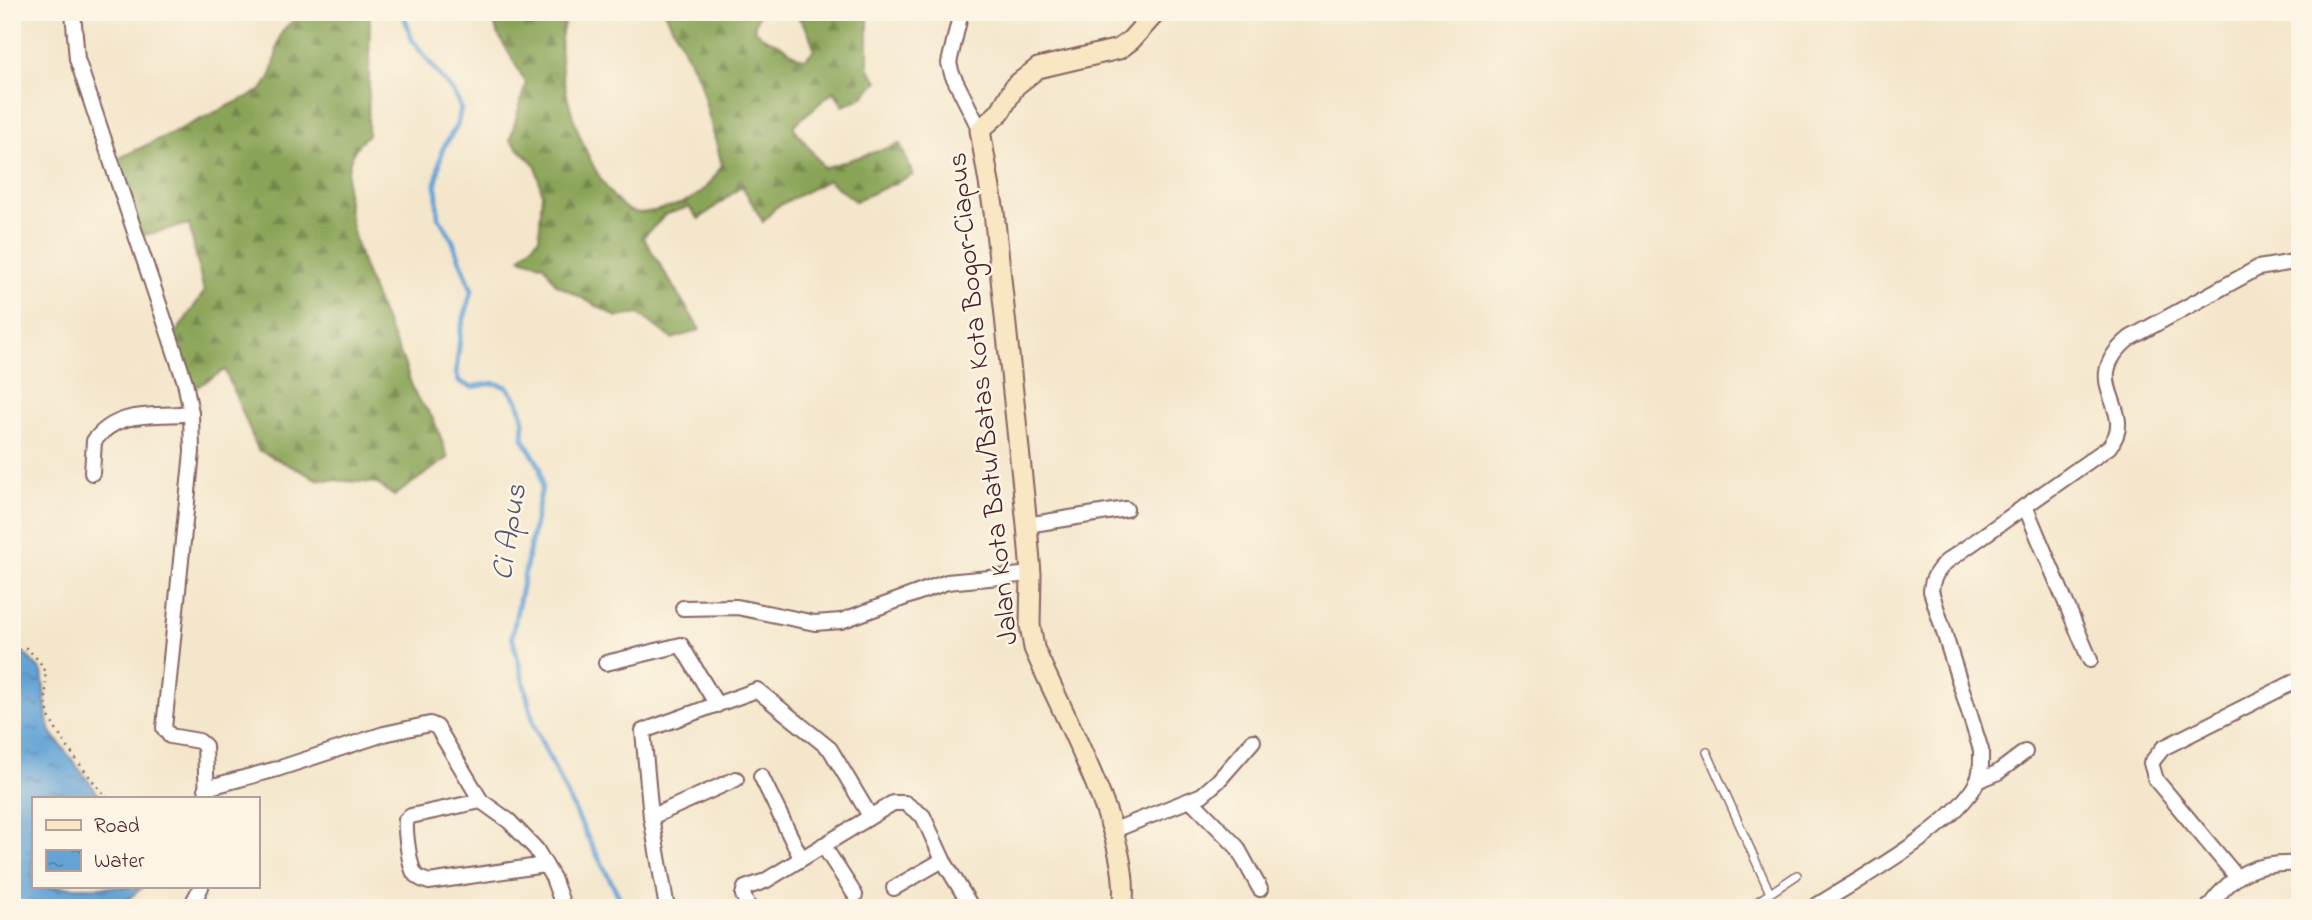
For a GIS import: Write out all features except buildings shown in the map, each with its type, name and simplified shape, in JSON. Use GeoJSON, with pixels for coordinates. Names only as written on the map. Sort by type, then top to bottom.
{"type":"FeatureCollection","features":[{"type":"Feature","properties":{"kind":"main road","name":"Jalan Kota Batu/Batas Kota Bogor–Ciapus"},"geometry":{"type":"LineString","coordinates":[[1122,908],[1124,873],[1112,831],[1086,764],[1034,648],[1030,625],[1031,574],[1027,525],[994,212],[980,130],[1000,112],[1015,86],[1038,68],[1119,49],[1131,40],[1156,12]]}},
{"type":"Feature","properties":{"kind":"street"},"geometry":{"type":"LineString","coordinates":[[73,12],[77,59],[177,356],[191,413],[192,452],[164,728],[170,736],[199,741],[205,746],[207,794],[384,734],[430,724],[437,727],[481,801],[509,821],[536,849],[553,878],[564,908]]}},
{"type":"Feature","properties":{"kind":"street"},"geometry":{"type":"LineString","coordinates":[[961,12],[949,63],[980,130]]}},
{"type":"Feature","properties":{"kind":"street"},"geometry":{"type":"LineString","coordinates":[[1813,908],[1919,839],[1954,809],[1977,781],[1982,765],[1981,750],[1931,591],[1932,581],[1946,562],[2109,447],[2120,428],[2106,384],[2106,374],[2108,364],[2120,346],[2258,268],[2300,261]]}},
{"type":"Feature","properties":{"kind":"street"},"geometry":{"type":"LineString","coordinates":[[92,473],[94,441],[111,424],[139,415],[167,417],[191,413]]}},
{"type":"Feature","properties":{"kind":"street"},"geometry":{"type":"LineString","coordinates":[[2025,506],[2090,660]]}},
{"type":"Feature","properties":{"kind":"street"},"geometry":{"type":"LineString","coordinates":[[1027,525],[1126,509]]}},
{"type":"Feature","properties":{"kind":"street"},"geometry":{"type":"LineString","coordinates":[[683,608],[737,607],[815,624],[827,624],[947,582],[1031,574]]}},
{"type":"Feature","properties":{"kind":"street"},"geometry":{"type":"LineString","coordinates":[[606,663],[681,645],[717,705]]}},
{"type":"Feature","properties":{"kind":"street"},"geometry":{"type":"LineString","coordinates":[[2236,876],[2156,780],[2151,763],[2163,748],[2300,679]]}},
{"type":"Feature","properties":{"kind":"street"},"geometry":{"type":"LineString","coordinates":[[667,908],[651,817],[643,732],[757,690],[830,748],[870,816]]}},
{"type":"Feature","properties":{"kind":"street"},"geometry":{"type":"LineString","coordinates":[[1112,831],[1191,800],[1209,790],[1253,741]]}},
{"type":"Feature","properties":{"kind":"street"},"geometry":{"type":"LineString","coordinates":[[1977,781],[1997,773],[2025,752]]}},
{"type":"Feature","properties":{"kind":"street"},"geometry":{"type":"LineString","coordinates":[[761,776],[801,858]]}},
{"type":"Feature","properties":{"kind":"street"},"geometry":{"type":"LineString","coordinates":[[651,817],[736,779]]}},
{"type":"Feature","properties":{"kind":"street"},"geometry":{"type":"LineString","coordinates":[[1191,800],[1237,847],[1260,889]]}},
{"type":"Feature","properties":{"kind":"street"},"geometry":{"type":"LineString","coordinates":[[481,801],[411,816],[406,820],[405,829],[414,872],[419,879],[429,881],[545,865]]}},
{"type":"Feature","properties":{"kind":"street"},"geometry":{"type":"LineString","coordinates":[[749,908],[743,895],[745,888],[765,881],[893,803],[905,803],[923,816],[943,860],[972,908]]}},
{"type":"Feature","properties":{"kind":"street"},"geometry":{"type":"LineString","coordinates":[[823,845],[855,895]]}},
{"type":"Feature","properties":{"kind":"street"},"geometry":{"type":"LineString","coordinates":[[894,888],[943,860]]}},
{"type":"Feature","properties":{"kind":"street"},"geometry":{"type":"LineString","coordinates":[[2208,908],[2236,876],[2265,866],[2300,864]]}},
{"type":"Feature","properties":{"kind":"street"},"geometry":{"type":"LineString","coordinates":[[190,908],[200,888]]}},
{"type":"Feature","properties":{"kind":"lane"},"geometry":{"type":"LineString","coordinates":[[1707,752],[1770,893]]}},
{"type":"Feature","properties":{"kind":"lane"},"geometry":{"type":"LineString","coordinates":[[1748,908],[1797,875]]}},
{"type":"Feature","properties":{"kind":"path"},"geometry":{"type":"LineString","coordinates":[[12,649],[26,648],[41,662],[46,675],[48,710],[52,724],[107,797]]}},
{"type":"Feature","properties":{"kind":"green space"},"geometry":{"type":"Polygon","coordinates":[[[305,12],[370,12],[368,135],[353,154],[347,180],[349,210],[356,242],[379,307],[416,396],[432,417],[448,458],[394,496],[376,483],[317,479],[258,450],[225,370],[183,395],[166,348],[204,292],[189,224],[133,238],[111,162],[262,90],[272,73],[280,36],[288,25],[305,12]]]}},
{"type":"Feature","properties":{"kind":"green space"},"geometry":{"type":"Polygon","coordinates":[[[490,12],[573,12],[563,28],[561,54],[564,85],[573,118],[601,179],[617,201],[633,212],[642,213],[670,207],[695,197],[707,187],[722,165],[699,79],[665,12],[759,12],[754,28],[757,32],[805,59],[814,50],[813,44],[807,29],[793,12],[868,12],[868,68],[878,81],[861,98],[843,106],[834,91],[793,126],[824,168],[900,144],[913,175],[855,201],[828,180],[776,207],[763,222],[742,186],[699,219],[689,207],[667,214],[643,237],[700,330],[672,339],[639,314],[617,317],[556,284],[544,265],[520,258],[539,238],[542,194],[536,166],[510,140],[526,83],[498,34],[490,12]]]}},
{"type":"Feature","properties":{"kind":"water"},"geometry":{"type":"Polygon","coordinates":[[[25,654],[42,672],[51,732],[100,797],[32,797],[32,888],[142,888],[117,908],[12,908],[12,657],[25,654]]]}},
{"type":"Feature","properties":{"kind":"waterway","name":"Ci Apus"},"geometry":{"type":"LineString","coordinates":[[403,12],[412,40],[455,95],[461,108],[457,125],[442,150],[436,183],[438,216],[451,237],[472,290],[461,329],[456,372],[459,382],[472,387],[494,383],[507,387],[518,401],[524,421],[523,438],[540,467],[542,487],[512,636],[535,728],[625,908]]}}]}
